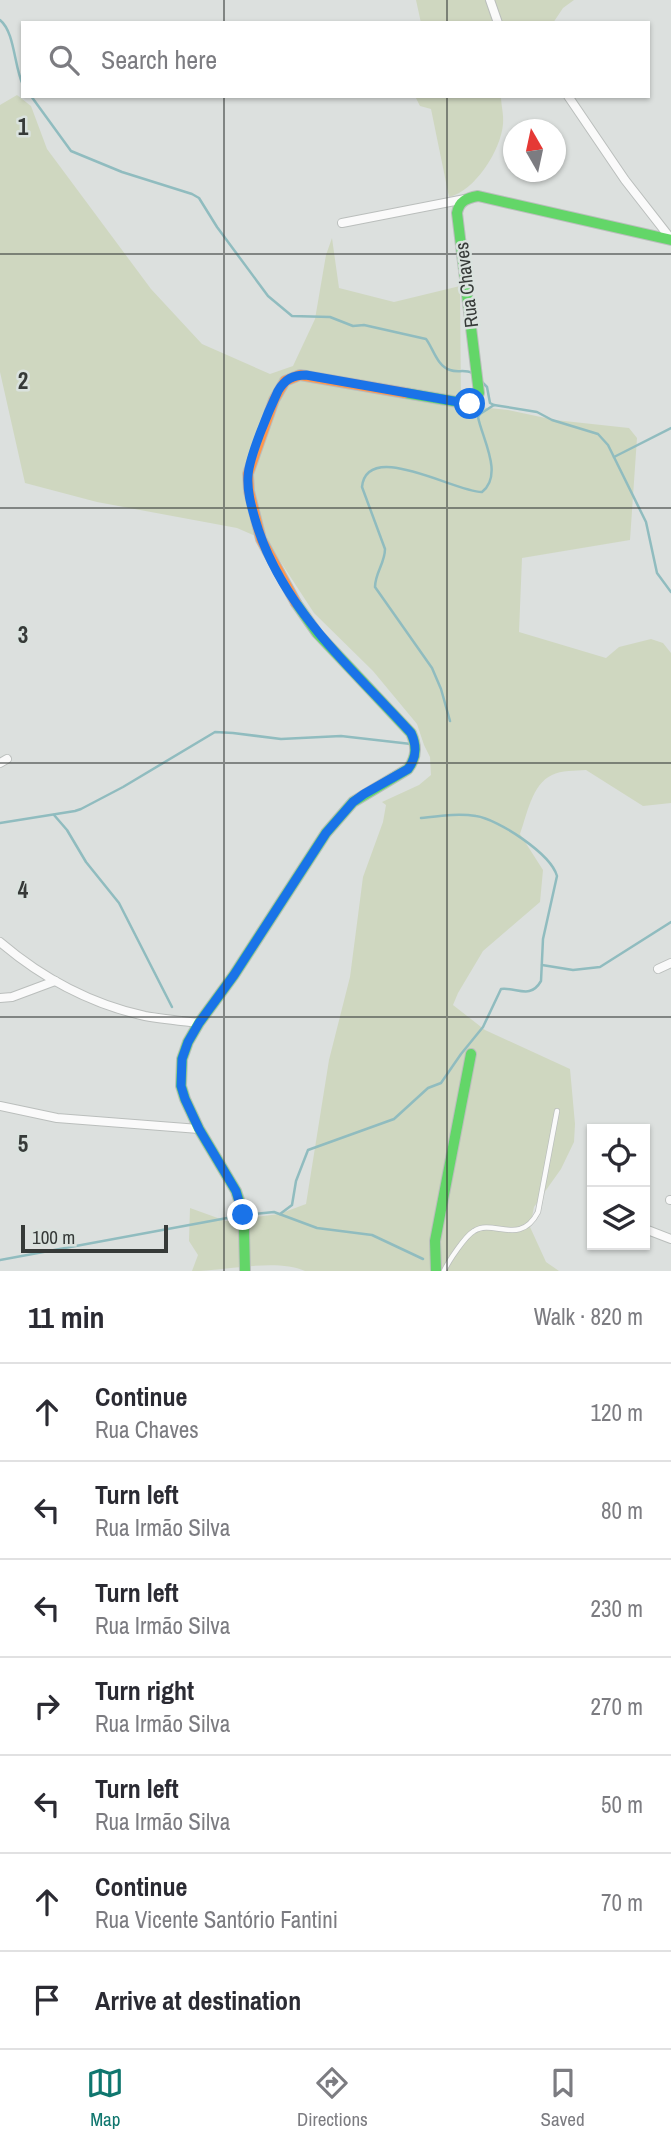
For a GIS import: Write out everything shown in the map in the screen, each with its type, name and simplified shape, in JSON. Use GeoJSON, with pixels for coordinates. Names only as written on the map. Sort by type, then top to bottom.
{"type":"FeatureCollection","features":[{"type":"Feature","properties":{"kind":"street"},"geometry":{"type":"LineString","coordinates":[[490,0],[497,21]]}},
{"type":"Feature","properties":{"kind":"street"},"geometry":{"type":"LineString","coordinates":[[569,98],[625,180],[671,239]]}},
{"type":"Feature","properties":{"kind":"street"},"geometry":{"type":"LineString","coordinates":[[342,223],[478,196],[671,239]]}},
{"type":"Feature","properties":{"kind":"street","name":"Rua Chaves"},"geometry":{"type":"LineString","coordinates":[[199,1023],[234,975],[326,833],[353,802],[412,764],[416,750],[411,733],[317,633],[293,598],[261,539],[253,510],[248,474],[278,391],[285,381],[295,376],[306,375],[474,403],[479,393],[457,213],[465,199]]}},
{"type":"Feature","properties":{"kind":"street"},"geometry":{"type":"LineString","coordinates":[[0,942],[55,981],[92,998],[145,1016],[199,1023],[188,1042],[180,1074],[185,1099],[240,1203],[245,1271]]}},
{"type":"Feature","properties":{"kind":"street"},"geometry":{"type":"LineString","coordinates":[[658,970],[671,963]]}},
{"type":"Feature","properties":{"kind":"street"},"geometry":{"type":"LineString","coordinates":[[0,998],[12,997],[55,981]]}},
{"type":"Feature","properties":{"kind":"street"},"geometry":{"type":"LineString","coordinates":[[436,1271],[435,1241],[471,1054]]}},
{"type":"Feature","properties":{"kind":"street"},"geometry":{"type":"LineString","coordinates":[[0,1106],[57,1118],[199,1129]]}},
{"type":"Feature","properties":{"kind":"street"},"geometry":{"type":"LineString","coordinates":[[650,1230],[671,1239]]}},
{"type":"Feature","properties":{"kind":"lane"},"geometry":{"type":"LineString","coordinates":[[444,1271],[452,1256],[473,1231],[481,1228],[523,1229],[535,1219],[557,1111]]}},
{"type":"Feature","properties":{"kind":"green space"},"geometry":{"type":"Polygon","coordinates":[[[416,0],[574,0],[563,8],[554,21],[421,21],[416,0]]]}},
{"type":"Feature","properties":{"kind":"green space"},"geometry":{"type":"Polygon","coordinates":[[[17,95],[31,106],[47,149],[151,289],[202,344],[270,374],[293,366],[315,319],[326,255],[332,238],[339,288],[394,302],[460,286],[461,405],[508,410],[555,420],[629,428],[637,438],[630,540],[522,558],[519,632],[606,658],[619,647],[651,639],[663,643],[671,653],[671,803],[643,806],[586,770],[560,772],[545,779],[531,801],[520,834],[543,870],[540,902],[483,951],[453,1005],[485,1030],[570,1069],[574,1142],[561,1169],[534,1207],[530,1227],[546,1262],[559,1271],[305,1271],[293,1267],[265,1265],[192,1271],[198,1255],[189,1241],[190,1208],[226,1221],[279,1214],[306,1204],[329,1060],[350,977],[363,877],[383,822],[386,805],[382,802],[419,785],[431,775],[430,757],[417,724],[373,671],[314,613],[267,541],[237,528],[97,502],[25,483],[0,372],[0,105],[17,95]]]}},
{"type":"Feature","properties":{"kind":"green space"},"geometry":{"type":"Polygon","coordinates":[[[416,98],[501,98],[503,124],[492,157],[468,187],[449,197],[431,109],[420,106],[416,98]]]}},
{"type":"Feature","properties":{"kind":"waterway"},"geometry":{"type":"LineString","coordinates":[[0,20],[9,33],[21,80]]}},
{"type":"Feature","properties":{"kind":"waterway"},"geometry":{"type":"LineString","coordinates":[[32,98],[71,151],[122,172],[199,198],[268,296],[292,316],[330,317],[353,326],[364,325],[426,339],[446,368],[472,373]]}},
{"type":"Feature","properties":{"kind":"waterway"},"geometry":{"type":"LineString","coordinates":[[482,382],[487,387],[490,403],[494,405]]}},
{"type":"Feature","properties":{"kind":"waterway"},"geometry":{"type":"LineString","coordinates":[[450,721],[432,668],[375,587],[385,549],[362,487],[368,473],[379,468],[396,468],[482,492],[488,485],[491,466],[478,417],[494,405],[537,412],[552,420],[598,434],[608,445],[646,522],[657,573],[671,592]]}},
{"type":"Feature","properties":{"kind":"waterway"},"geometry":{"type":"LineString","coordinates":[[614,457],[671,428]]}},
{"type":"Feature","properties":{"kind":"waterway"},"geometry":{"type":"LineString","coordinates":[[0,823],[81,809],[215,732],[281,739],[341,736],[411,744]]}},
{"type":"Feature","properties":{"kind":"waterway"},"geometry":{"type":"LineString","coordinates":[[54,815],[67,830],[86,862],[119,903],[172,1007]]}},
{"type":"Feature","properties":{"kind":"waterway"},"geometry":{"type":"LineString","coordinates":[[280,1214],[292,1205],[296,1181],[308,1150],[394,1119],[428,1088],[441,1083],[483,1027],[501,989],[528,991],[537,987],[541,981],[543,939],[557,876],[553,867],[535,848],[486,819],[462,815],[421,818]]}},
{"type":"Feature","properties":{"kind":"waterway"},"geometry":{"type":"LineString","coordinates":[[542,965],[573,970],[600,967],[671,922]]}},
{"type":"Feature","properties":{"kind":"waterway"},"geometry":{"type":"LineString","coordinates":[[244,1215],[274,1212],[317,1228],[372,1235],[423,1259]]}},
{"type":"Feature","properties":{"kind":"waterway"},"geometry":{"type":"LineString","coordinates":[[0,1260],[238,1216]]}},
{"type":"Feature","properties":{"kind":"traffic: fast"},"geometry":{"type":"LineString","coordinates":[[405,393],[470,404],[474,403],[479,393],[457,213],[464,201],[478,196],[671,240]]}},
{"type":"Feature","properties":{"kind":"traffic: fast"},"geometry":{"type":"LineString","coordinates":[[245,1271],[240,1203],[185,1099],[181,1086],[182,1059],[199,1023],[234,975],[326,833],[353,802],[408,769],[415,751],[411,733],[317,633],[296,603]]}},
{"type":"Feature","properties":{"kind":"traffic: fast"},"geometry":{"type":"LineString","coordinates":[[436,1271],[435,1241],[471,1054]]}},
{"type":"Feature","properties":{"kind":"traffic: slow"},"geometry":{"type":"LineString","coordinates":[[296,603],[261,539],[249,491],[248,474],[274,400],[285,381],[300,375],[405,393]]}},
{"type":"Feature","properties":{"kind":"route"},"geometry":{"type":"LineString","coordinates":[[243,1215],[236,1191],[199,1129],[185,1099],[180,1074],[188,1042],[326,833],[353,802],[408,769],[416,750],[411,733],[334,653],[293,598],[261,539],[249,491],[248,474],[278,391],[285,381],[295,376],[306,375],[470,404]]}}]}
